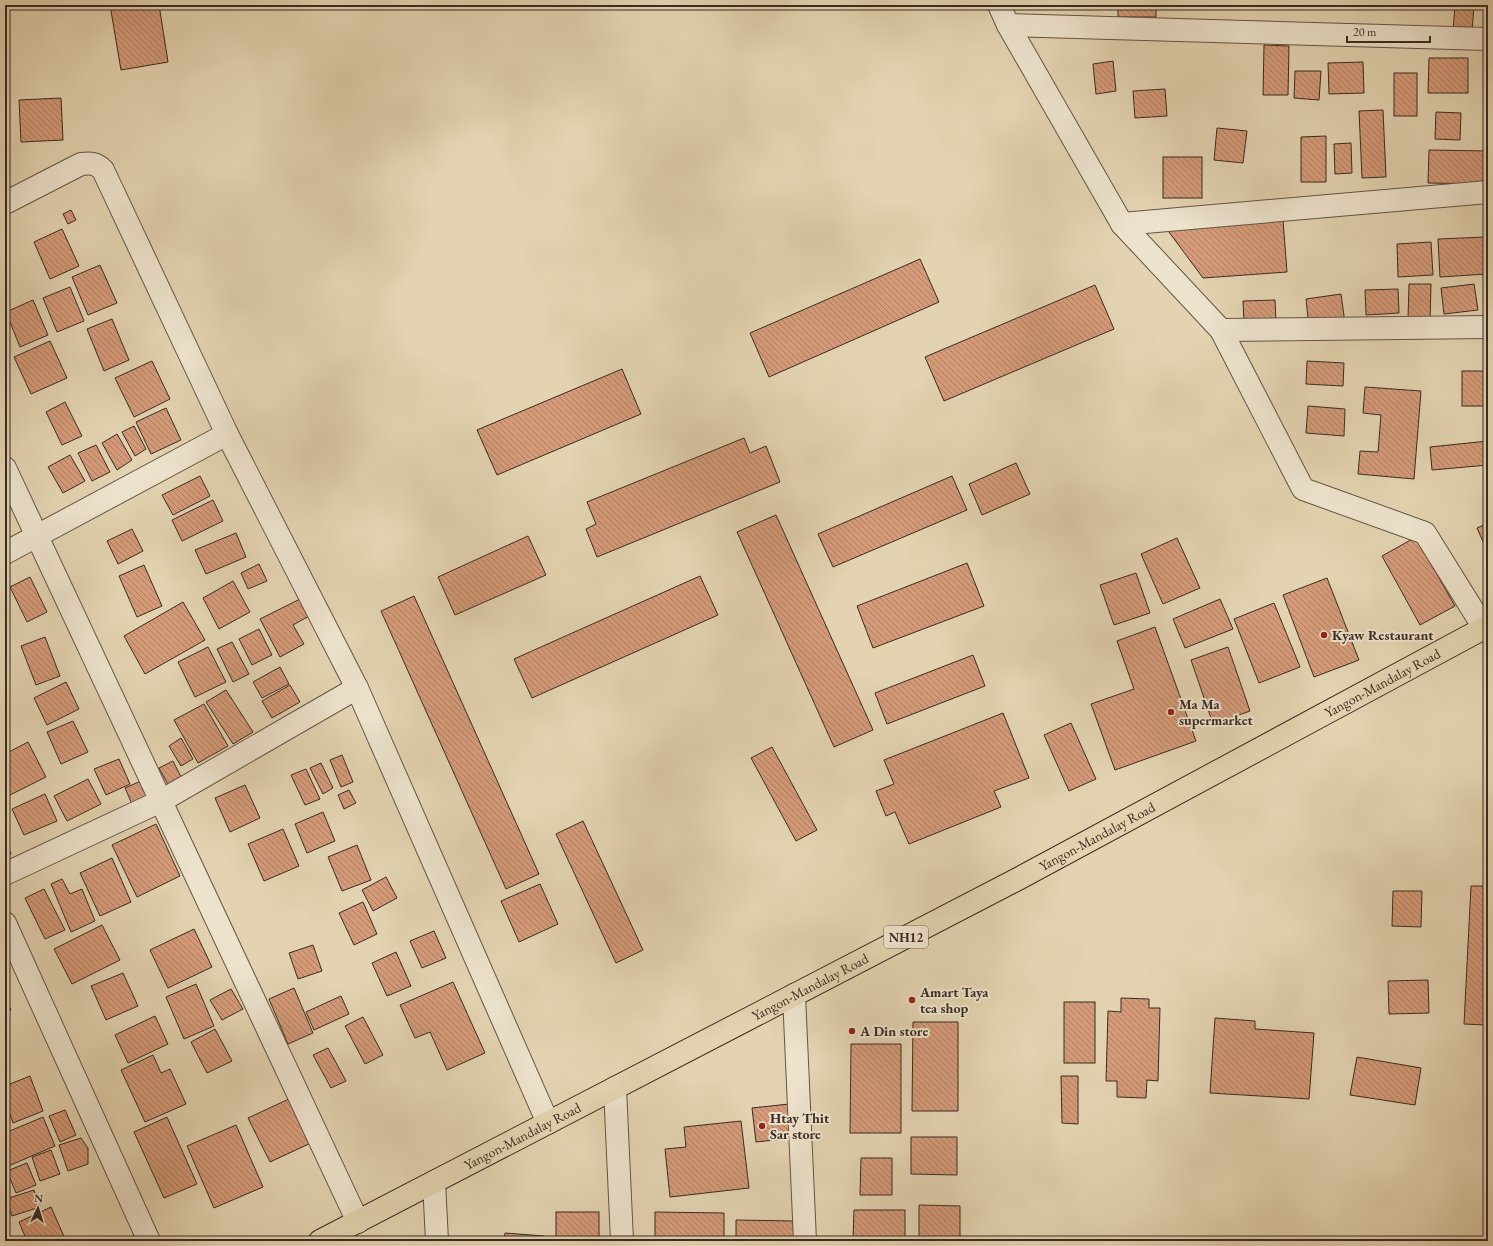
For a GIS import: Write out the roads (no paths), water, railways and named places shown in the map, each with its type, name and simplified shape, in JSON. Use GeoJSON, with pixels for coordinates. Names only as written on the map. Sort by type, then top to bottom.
{"type":"FeatureCollection","features":[{"type":"Feature","properties":{"kind":"highway","name":"Yangon-Mandalay Road"},"geometry":{"type":"LineString","coordinates":[[320,1241],[1016,880],[1486,628]]}},
{"type":"Feature","properties":{"kind":"street"},"geometry":{"type":"LineString","coordinates":[[999,5],[1008,26],[1122,224],[1221,330],[1303,489],[1425,533],[1486,628]]}},
{"type":"Feature","properties":{"kind":"street"},"geometry":{"type":"LineString","coordinates":[[1008,26],[1488,39]]}},
{"type":"Feature","properties":{"kind":"street"},"geometry":{"type":"LineString","coordinates":[[5,203],[81,164],[91,162],[98,165],[103,170],[227,434],[357,688],[548,1123]]}},
{"type":"Feature","properties":{"kind":"street"},"geometry":{"type":"LineString","coordinates":[[1122,224],[1488,192]]}},
{"type":"Feature","properties":{"kind":"street"},"geometry":{"type":"LineString","coordinates":[[1221,330],[1488,327]]}},
{"type":"Feature","properties":{"kind":"street"},"geometry":{"type":"LineString","coordinates":[[5,553],[227,434]]}},
{"type":"Feature","properties":{"kind":"street"},"geometry":{"type":"LineString","coordinates":[[5,468],[358,1222]]}},
{"type":"Feature","properties":{"kind":"street"},"geometry":{"type":"LineString","coordinates":[[5,874],[162,801],[357,688]]}},
{"type":"Feature","properties":{"kind":"street"},"geometry":{"type":"LineString","coordinates":[[5,923],[149,1241]]}},
{"type":"Feature","properties":{"kind":"street"},"geometry":{"type":"LineString","coordinates":[[794,995],[805,1241]]}},
{"type":"Feature","properties":{"kind":"street"},"geometry":{"type":"LineString","coordinates":[[615,1088],[622,1241]]}},
{"type":"Feature","properties":{"kind":"street"},"geometry":{"type":"LineString","coordinates":[[434,1182],[437,1241]]}},
{"type":"Feature","properties":{"kind":"place","name":"Kyaw Restaurant"},"geometry":{"type":"Point","coordinates":[1324,635]}},
{"type":"Feature","properties":{"kind":"place","name":"Ma Ma supermarket"},"geometry":{"type":"Point","coordinates":[1171,712]}},
{"type":"Feature","properties":{"kind":"place","name":"Amart Taya tea shop"},"geometry":{"type":"Point","coordinates":[912,1000]}},
{"type":"Feature","properties":{"kind":"place","name":"A Din store"},"geometry":{"type":"Point","coordinates":[852,1031]}},
{"type":"Feature","properties":{"kind":"place","name":"Htay Thit Sar store"},"geometry":{"type":"Point","coordinates":[762,1126]}}]}
